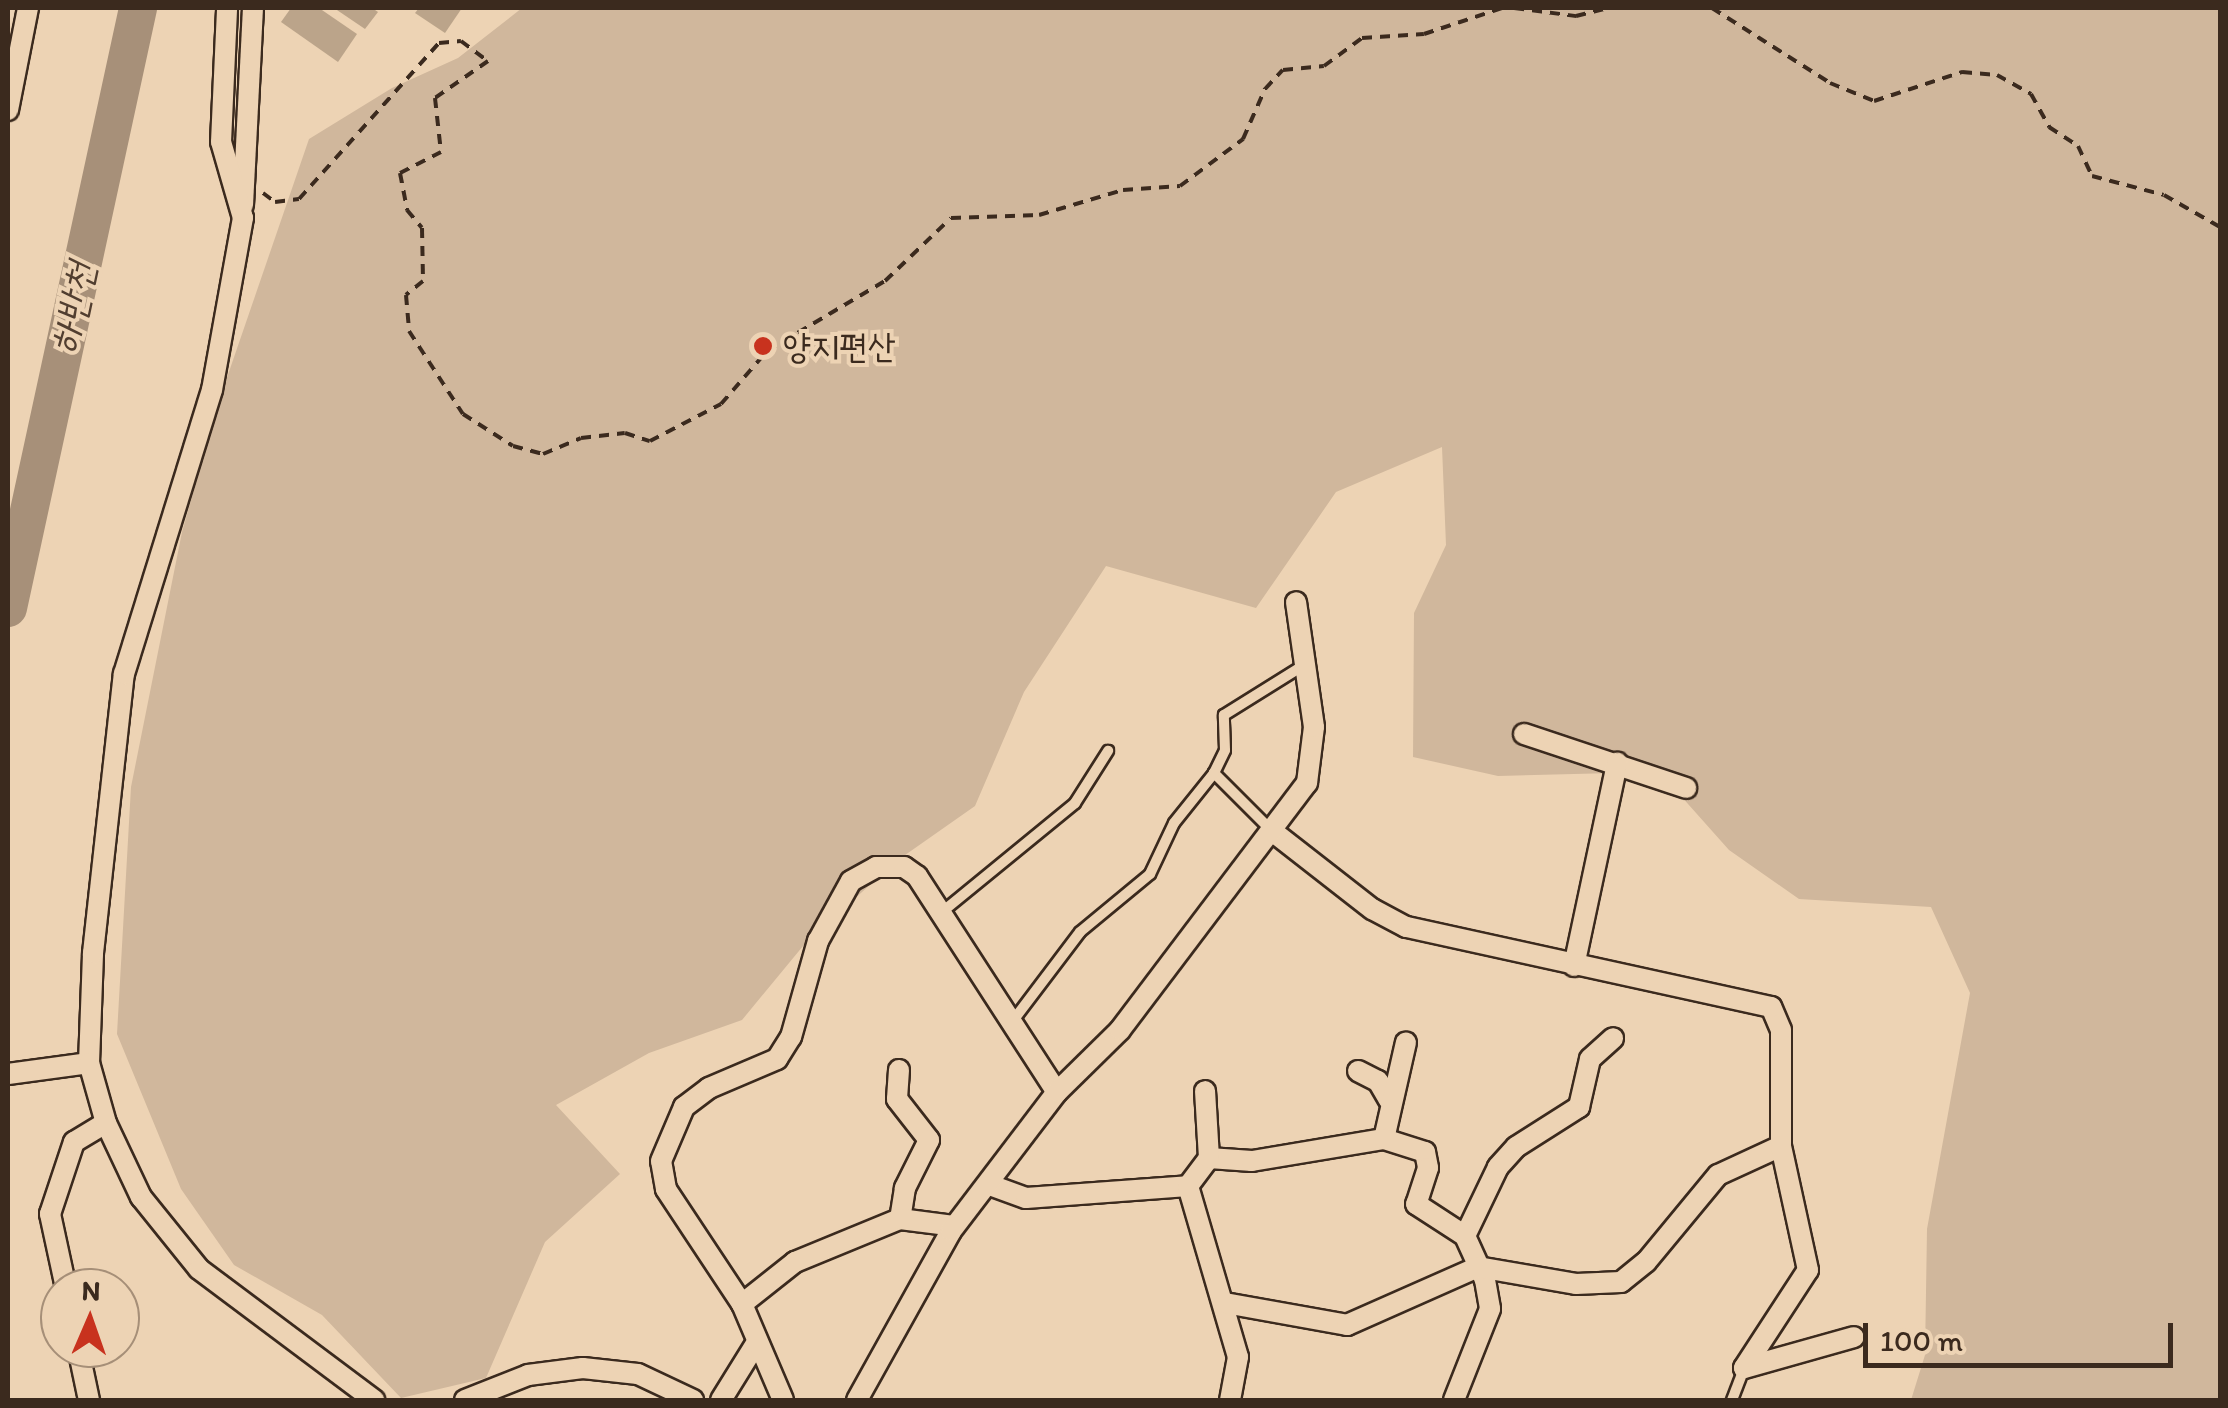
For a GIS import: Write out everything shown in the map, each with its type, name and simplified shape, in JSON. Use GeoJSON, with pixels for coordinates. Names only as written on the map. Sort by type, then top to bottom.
{"type":"FeatureCollection","features":[{"type":"Feature","properties":{"kind":"street"},"geometry":{"type":"LineString","coordinates":[[8,110],[28,8]]}},
{"type":"Feature","properties":{"kind":"street"},"geometry":{"type":"LineString","coordinates":[[227,8],[220,142],[242,218]]}},
{"type":"Feature","properties":{"kind":"street"},"geometry":{"type":"LineString","coordinates":[[252,8],[242,218],[212,390],[124,674],[94,954],[78,1064],[142,1197],[199,1270],[374,1400]]}},
{"type":"Feature","properties":{"kind":"street"},"geometry":{"type":"LineString","coordinates":[[857,1400],[954,1226],[990,1185],[1058,1092],[1120,1030],[1307,783],[1314,755],[1296,602]]}},
{"type":"Feature","properties":{"kind":"street"},"geometry":{"type":"LineString","coordinates":[[1524,734],[1686,788]]}},
{"type":"Feature","properties":{"kind":"street"},"geometry":{"type":"LineString","coordinates":[[1574,966],[1617,763]]}},
{"type":"Feature","properties":{"kind":"street"},"geometry":{"type":"LineString","coordinates":[[1271,830],[1372,909],[1406,928],[1770,1007],[1781,1030],[1780,1146],[1808,1270],[1744,1368]]}},
{"type":"Feature","properties":{"kind":"street"},"geometry":{"type":"LineString","coordinates":[[783,1400],[742,1304],[666,1189],[661,1161],[668,1134],[684,1107],[710,1088],[777,1059],[790,1037],[818,941],[851,881],[876,867],[904,867],[942,912],[1058,1092]]}},
{"type":"Feature","properties":{"kind":"street"},"geometry":{"type":"LineString","coordinates":[[1465,1236],[1498,1167],[1516,1148],[1565,1122],[1578,1107],[1590,1059],[1613,1038]]}},
{"type":"Feature","properties":{"kind":"street"},"geometry":{"type":"LineString","coordinates":[[1384,1139],[1406,1042]]}},
{"type":"Feature","properties":{"kind":"street"},"geometry":{"type":"LineString","coordinates":[[8,1074],[78,1064]]}},
{"type":"Feature","properties":{"kind":"street"},"geometry":{"type":"LineString","coordinates":[[899,1070],[897,1099],[928,1140],[905,1188],[900,1220]]}},
{"type":"Feature","properties":{"kind":"street"},"geometry":{"type":"LineString","coordinates":[[1358,1072],[1378,1082],[1390,1100]]}},
{"type":"Feature","properties":{"kind":"street"},"geometry":{"type":"LineString","coordinates":[[990,1185],[1026,1198],[1188,1186],[1209,1158],[1205,1091]]}},
{"type":"Feature","properties":{"kind":"street"},"geometry":{"type":"LineString","coordinates":[[62,1268],[50,1214],[74,1142],[106,1122]]}},
{"type":"Feature","properties":{"kind":"street"},"geometry":{"type":"LineString","coordinates":[[1209,1158],[1252,1160],[1384,1139],[1425,1152],[1428,1168],[1416,1204],[1465,1236],[1490,1310],[1486,1332],[1454,1400]]}},
{"type":"Feature","properties":{"kind":"street"},"geometry":{"type":"LineString","coordinates":[[1225,1302],[1347,1325],[1478,1268],[1597,1286],[1620,1282],[1646,1262],[1718,1175],[1780,1146]]}},
{"type":"Feature","properties":{"kind":"street"},"geometry":{"type":"LineString","coordinates":[[1188,1186],[1238,1357],[1230,1400]]}},
{"type":"Feature","properties":{"kind":"street"},"geometry":{"type":"LineString","coordinates":[[742,1304],[795,1262],[900,1220],[954,1226]]}},
{"type":"Feature","properties":{"kind":"street"},"geometry":{"type":"LineString","coordinates":[[1744,1368],[1854,1337]]}},
{"type":"Feature","properties":{"kind":"street"},"geometry":{"type":"LineString","coordinates":[[721,1400],[757,1342]]}},
{"type":"Feature","properties":{"kind":"street"},"geometry":{"type":"LineString","coordinates":[[82,1368],[89,1400]]}},
{"type":"Feature","properties":{"kind":"street"},"geometry":{"type":"LineString","coordinates":[[464,1400],[528,1376],[583,1368],[638,1374],[692,1400]]}},
{"type":"Feature","properties":{"kind":"lane"},"geometry":{"type":"LineString","coordinates":[[1011,1023],[1080,932],[1150,874],[1174,823],[1214,773],[1225,750],[1229,707],[1304,665]]}},
{"type":"Feature","properties":{"kind":"lane"},"geometry":{"type":"LineString","coordinates":[[942,912],[1074,803],[1108,752]]}},
{"type":"Feature","properties":{"kind":"lane"},"geometry":{"type":"LineString","coordinates":[[1214,773],[1271,830]]}},
{"type":"Feature","properties":{"kind":"lane"},"geometry":{"type":"LineString","coordinates":[[1732,1400],[1744,1368]]}},
{"type":"Feature","properties":{"kind":"path"},"geometry":{"type":"LineString","coordinates":[[244,178],[275,202],[298,199],[439,43],[461,41],[488,61],[435,98],[440,152],[400,173],[407,210],[422,228],[423,281],[406,296],[410,331],[463,414],[514,446],[543,454],[581,438],[625,433],[650,441],[721,404],[767,351],[885,281],[951,218],[1039,216],[1124,190],[1180,186],[1243,139],[1265,89],[1283,70],[1324,66],[1362,38],[1424,34],[1502,8]]}},
{"type":"Feature","properties":{"kind":"path"},"geometry":{"type":"LineString","coordinates":[[1514,8],[1576,16],[1609,8]]}},
{"type":"Feature","properties":{"kind":"path"},"geometry":{"type":"LineString","coordinates":[[1712,8],[1830,82],[1874,101],[1962,72],[1997,75],[2031,94],[2050,127],[2078,146],[2092,176],[2164,194],[2220,227]]}},
{"type":"Feature","properties":{"kind":"shaded area"},"geometry":{"type":"Polygon","coordinates":[[[522,8],[2220,8],[2220,1400],[1911,1400],[1925,1355],[1927,1229],[1970,993],[1931,907],[1799,899],[1729,850],[1680,795],[1614,773],[1498,776],[1413,757],[1414,613],[1446,545],[1442,447],[1336,492],[1256,608],[1106,566],[1024,692],[975,806],[898,860],[808,940],[742,1020],[649,1053],[556,1105],[620,1174],[545,1242],[486,1378],[401,1398],[322,1315],[234,1265],[181,1189],[117,1034],[131,787],[182,532],[221,395],[309,139],[392,88],[458,58],[522,8]]]}},
{"type":"Feature","properties":{"kind":"building"},"geometry":{"type":"Polygon","coordinates":[[[291,8],[319,8],[357,34],[338,62],[281,22],[291,8]]]}},
{"type":"Feature","properties":{"kind":"building"},"geometry":{"type":"Polygon","coordinates":[[[334,8],[372,8],[378,12],[365,29],[334,8]]]}},
{"type":"Feature","properties":{"kind":"building"},"geometry":{"type":"Polygon","coordinates":[[[419,8],[462,8],[445,33],[415,13],[419,8]]]}},
{"type":"Feature","properties":{"kind":"waterway","name":"하반천"},"geometry":{"type":"LineString","coordinates":[[8,608],[138,8]]}},
{"type":"Feature","properties":{"kind":"place","name":"양지편산"},"geometry":{"type":"Point","coordinates":[763,346]}}]}
